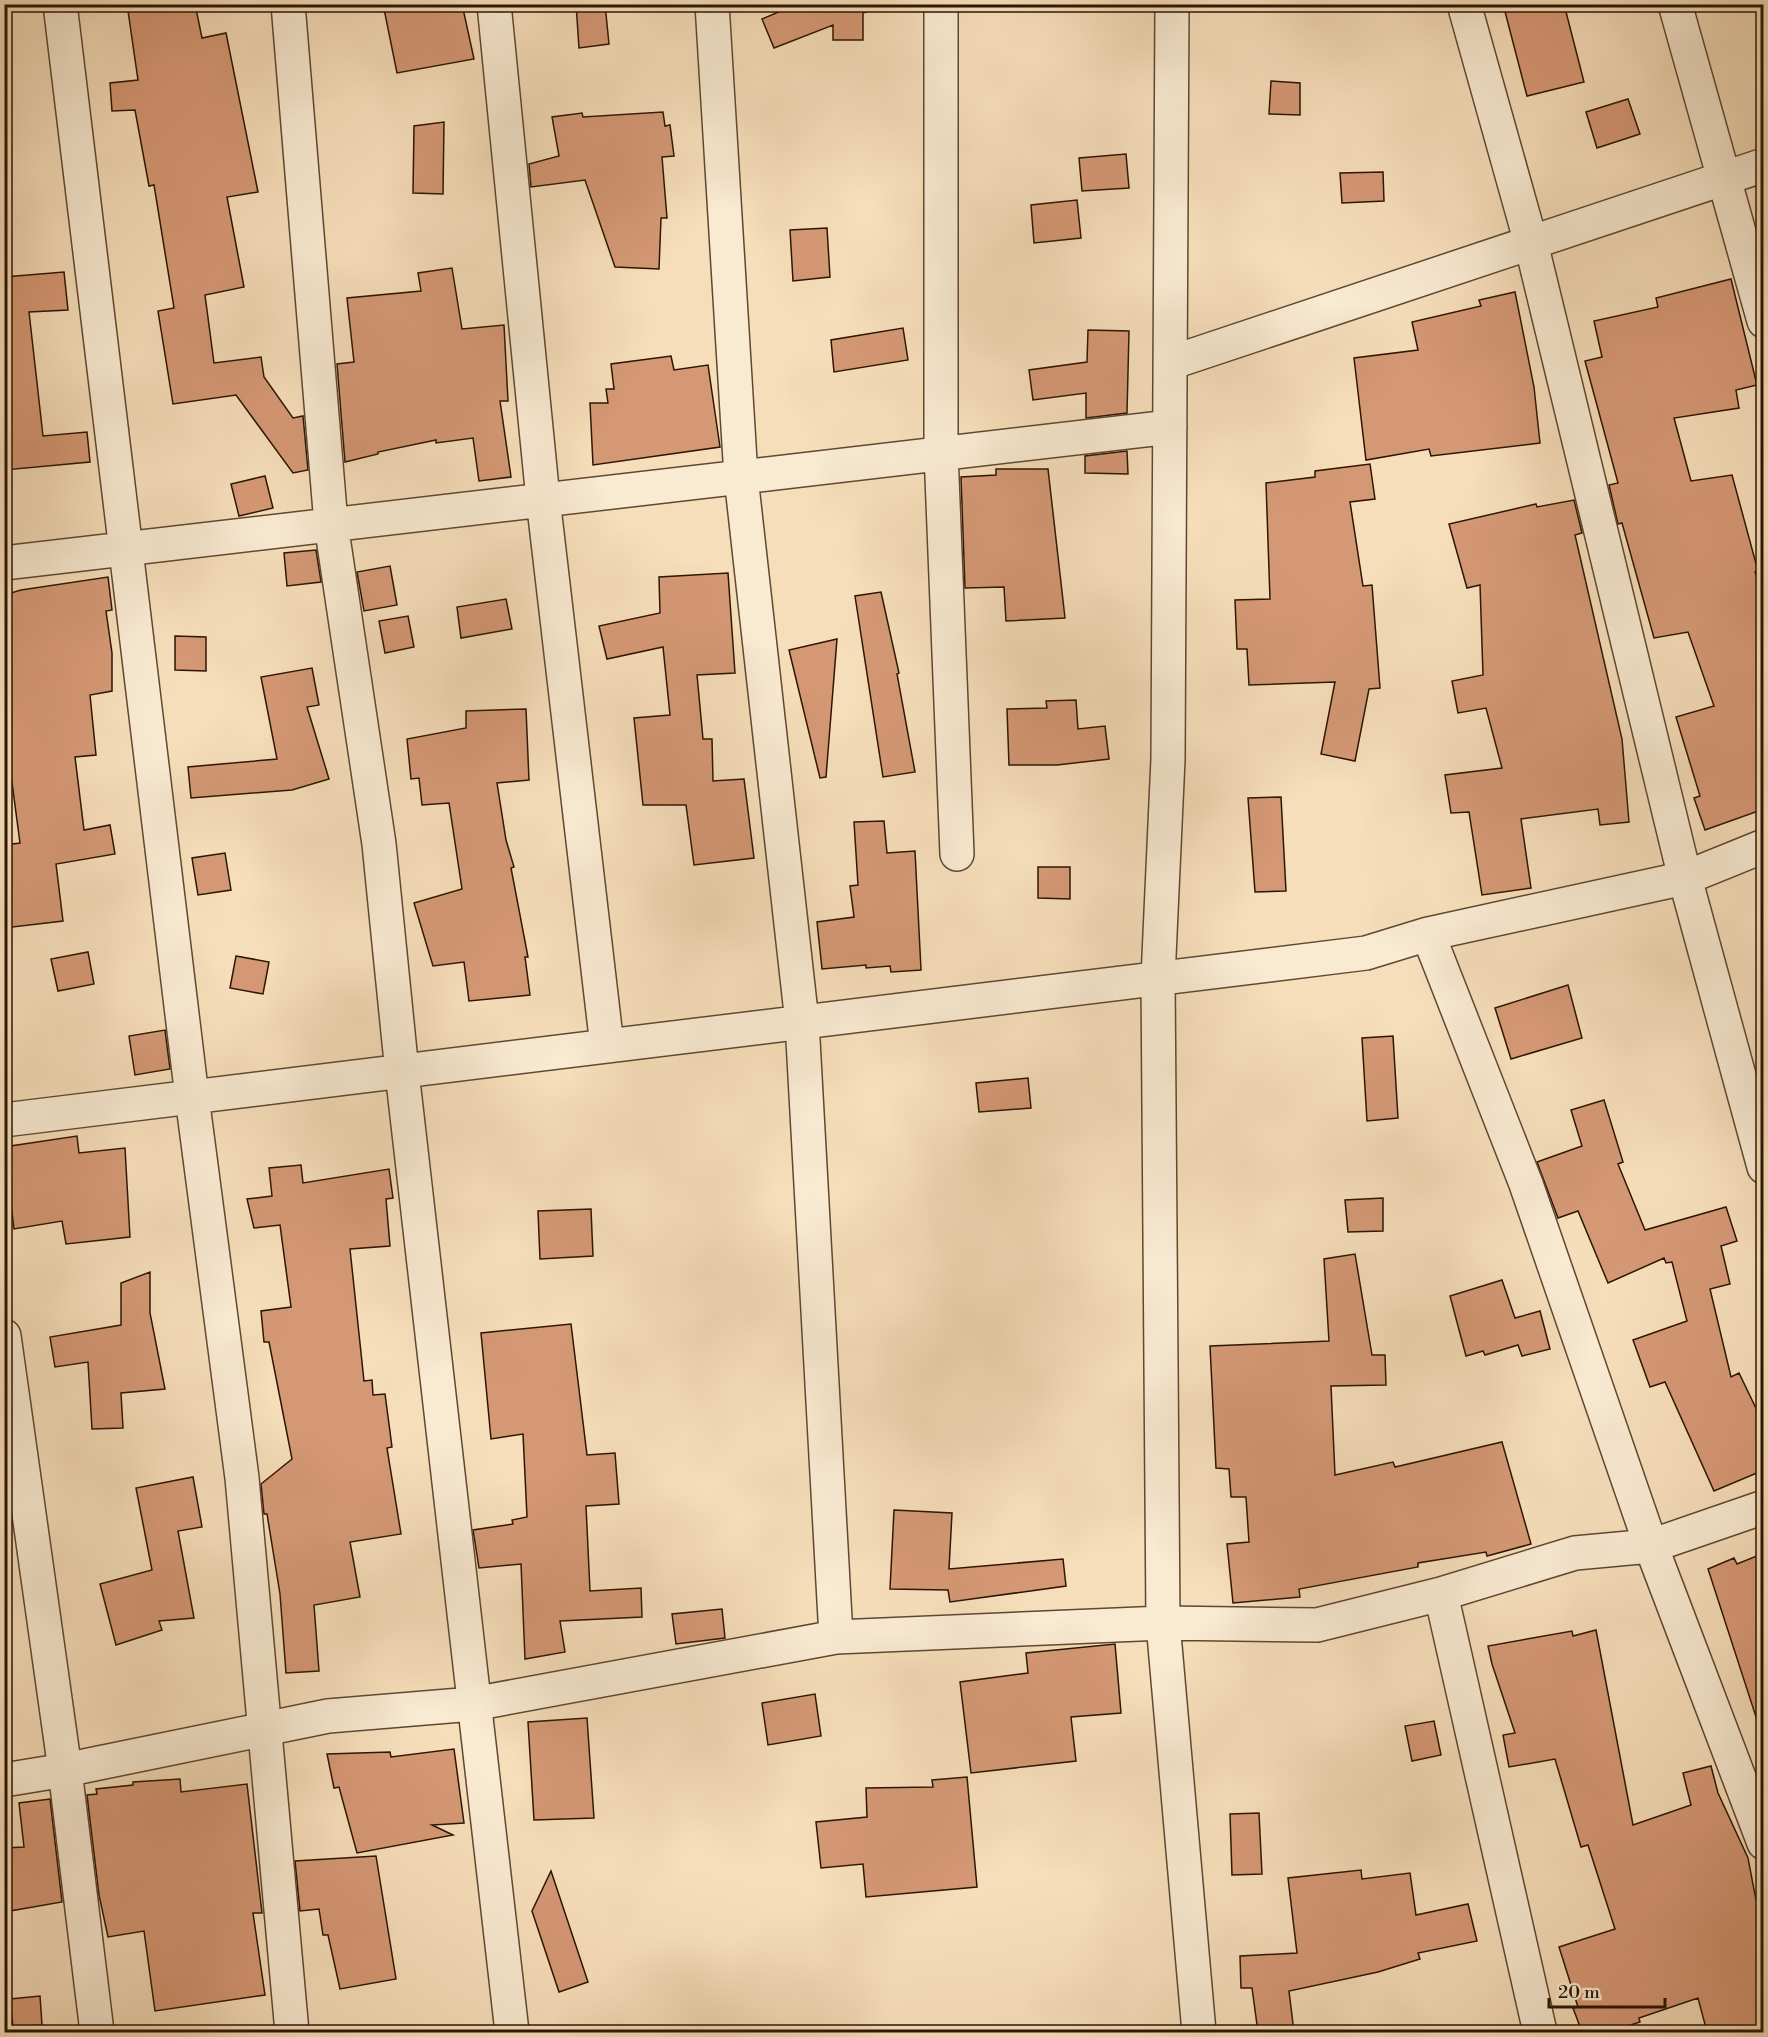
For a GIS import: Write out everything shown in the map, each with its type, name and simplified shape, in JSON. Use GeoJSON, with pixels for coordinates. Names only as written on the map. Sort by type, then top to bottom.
{"type":"FeatureCollection","features":[{"type":"Feature","properties":{"kind":"street"},"geometry":{"type":"LineString","coordinates":[[60,4],[192,1097],[242,1478],[292,2032]]}},
{"type":"Feature","properties":{"kind":"street"},"geometry":{"type":"LineString","coordinates":[[288,4],[331,524],[379,844],[402,1072],[512,2032]]}},
{"type":"Feature","properties":{"kind":"street"},"geometry":{"type":"LineString","coordinates":[[494,4],[543,500],[607,1046]]}},
{"type":"Feature","properties":{"kind":"street"},"geometry":{"type":"LineString","coordinates":[[712,4],[741,477],[802,1022],[836,1637]]}},
{"type":"Feature","properties":{"kind":"street"},"geometry":{"type":"LineString","coordinates":[[941,4],[941,452],[957,855]]}},
{"type":"Feature","properties":{"kind":"street"},"geometry":{"type":"LineString","coordinates":[[1172,4],[1168,759],[1158,978],[1163,1623],[1199,2032]]}},
{"type":"Feature","properties":{"kind":"street"},"geometry":{"type":"LineString","coordinates":[[1464,4],[1531,243],[1684,878],[1764,1167]]}},
{"type":"Feature","properties":{"kind":"street"},"geometry":{"type":"LineString","coordinates":[[1675,4],[1722,179],[1764,321]]}},
{"type":"Feature","properties":{"kind":"street"},"geometry":{"type":"LineString","coordinates":[[1170,363],[1764,165]]}},
{"type":"Feature","properties":{"kind":"street"},"geometry":{"type":"LineString","coordinates":[[4,563],[1170,427]]}},
{"type":"Feature","properties":{"kind":"street"},"geometry":{"type":"LineString","coordinates":[[4,1120],[1366,953],[1428,934],[1684,878],[1764,846]]}},
{"type":"Feature","properties":{"kind":"street"},"geometry":{"type":"LineString","coordinates":[[1428,934],[1526,1185],[1650,1546],[1764,1843]]}},
{"type":"Feature","properties":{"kind":"street"},"geometry":{"type":"LineString","coordinates":[[4,1336],[65,1770],[97,2032]]}},
{"type":"Feature","properties":{"kind":"street"},"geometry":{"type":"LineString","coordinates":[[4,1780],[65,1770],[328,1716],[473,1704],[836,1637],[1163,1623],[1317,1625],[1441,1594],[1575,1552],[1650,1546],[1764,1507]]}},
{"type":"Feature","properties":{"kind":"street"},"geometry":{"type":"LineString","coordinates":[[1441,1594],[1540,2032]]}},
{"type":"Feature","properties":{"kind":"building"},"geometry":{"type":"Polygon","coordinates":[[[127,4],[195,4],[202,38],[226,33],[258,192],[227,197],[244,287],[205,295],[214,363],[261,357],[264,377],[293,418],[303,416],[308,470],[293,473],[236,395],[173,404],[158,311],[174,308],[154,185],[149,186],[135,110],[112,111],[110,83],[138,80],[127,4]]]}},
{"type":"Feature","properties":{"kind":"building"},"geometry":{"type":"Polygon","coordinates":[[[383,4],[462,4],[474,59],[397,73],[383,4]]]}},
{"type":"Feature","properties":{"kind":"building"},"geometry":{"type":"Polygon","coordinates":[[[576,4],[605,4],[609,44],[579,48],[576,4]]]}},
{"type":"Feature","properties":{"kind":"building"},"geometry":{"type":"Polygon","coordinates":[[[797,4],[879,4],[880,7],[863,13],[863,40],[833,40],[833,25],[774,48],[762,19],[797,4]]]}},
{"type":"Feature","properties":{"kind":"building"},"geometry":{"type":"Polygon","coordinates":[[[1503,4],[1564,4],[1584,82],[1527,96],[1503,4]]]}},
{"type":"Feature","properties":{"kind":"building"},"geometry":{"type":"Polygon","coordinates":[[[1271,81],[1300,83],[1300,115],[1269,114],[1271,81]]]}},
{"type":"Feature","properties":{"kind":"building"},"geometry":{"type":"Polygon","coordinates":[[[1628,99],[1640,134],[1597,148],[1586,112],[1628,99]]]}},
{"type":"Feature","properties":{"kind":"building"},"geometry":{"type":"Polygon","coordinates":[[[663,112],[665,126],[670,125],[674,156],[662,157],[667,218],[661,218],[659,269],[615,267],[585,180],[531,187],[529,164],[559,156],[552,117],[582,113],[583,117],[663,112]]]}},
{"type":"Feature","properties":{"kind":"building"},"geometry":{"type":"Polygon","coordinates":[[[444,122],[443,194],[413,193],[414,126],[444,122]]]}},
{"type":"Feature","properties":{"kind":"building"},"geometry":{"type":"Polygon","coordinates":[[[1126,154],[1129,188],[1082,191],[1079,158],[1126,154]]]}},
{"type":"Feature","properties":{"kind":"building"},"geometry":{"type":"Polygon","coordinates":[[[1383,172],[1384,201],[1342,203],[1340,173],[1383,172]]]}},
{"type":"Feature","properties":{"kind":"building"},"geometry":{"type":"Polygon","coordinates":[[[1077,200],[1081,238],[1034,243],[1031,205],[1077,200]]]}},
{"type":"Feature","properties":{"kind":"building"},"geometry":{"type":"Polygon","coordinates":[[[827,228],[830,277],[793,281],[790,230],[827,228]]]}},
{"type":"Feature","properties":{"kind":"building"},"geometry":{"type":"Polygon","coordinates":[[[452,268],[462,329],[504,325],[508,401],[500,401],[511,477],[479,481],[473,438],[436,443],[436,440],[378,452],[378,454],[345,462],[337,364],[354,362],[347,298],[421,291],[418,273],[452,268]]]}},
{"type":"Feature","properties":{"kind":"building"},"geometry":{"type":"Polygon","coordinates":[[[64,272],[68,310],[29,312],[43,436],[87,432],[90,462],[4,470],[4,277],[64,272]]]}},
{"type":"Feature","properties":{"kind":"building"},"geometry":{"type":"Polygon","coordinates":[[[1731,279],[1757,385],[1736,390],[1739,408],[1674,418],[1691,481],[1732,475],[1758,571],[1755,572],[1764,597],[1764,809],[1705,830],[1694,798],[1700,796],[1676,717],[1714,706],[1688,632],[1654,638],[1622,523],[1618,524],[1609,485],[1618,483],[1585,361],[1602,357],[1594,321],[1658,307],[1656,298],[1731,279]]]}},
{"type":"Feature","properties":{"kind":"building"},"geometry":{"type":"Polygon","coordinates":[[[1515,292],[1534,387],[1540,443],[1431,456],[1429,449],[1366,460],[1354,358],[1418,350],[1412,322],[1481,306],[1479,300],[1515,292]]]}},
{"type":"Feature","properties":{"kind":"building"},"geometry":{"type":"Polygon","coordinates":[[[903,328],[908,360],[834,372],[831,340],[903,328]]]}},
{"type":"Feature","properties":{"kind":"building"},"geometry":{"type":"Polygon","coordinates":[[[1088,330],[1129,331],[1127,413],[1086,418],[1086,393],[1033,400],[1029,370],[1087,362],[1088,330]]]}},
{"type":"Feature","properties":{"kind":"building"},"geometry":{"type":"Polygon","coordinates":[[[671,356],[674,370],[708,365],[720,447],[593,465],[590,403],[608,403],[606,389],[614,389],[611,364],[671,356]]]}},
{"type":"Feature","properties":{"kind":"building"},"geometry":{"type":"Polygon","coordinates":[[[1127,451],[1128,474],[1085,473],[1085,456],[1127,451]]]}},
{"type":"Feature","properties":{"kind":"building"},"geometry":{"type":"Polygon","coordinates":[[[1370,464],[1375,499],[1350,502],[1363,586],[1372,585],[1380,688],[1369,689],[1355,761],[1321,754],[1335,682],[1249,685],[1247,649],[1237,649],[1235,600],[1270,599],[1266,483],[1315,477],[1315,471],[1370,464]]]}},
{"type":"Feature","properties":{"kind":"building"},"geometry":{"type":"Polygon","coordinates":[[[996,469],[1048,469],[1065,618],[1006,621],[1004,587],[965,588],[961,477],[996,475],[996,469]]]}},
{"type":"Feature","properties":{"kind":"building"},"geometry":{"type":"Polygon","coordinates":[[[265,476],[273,508],[239,516],[231,484],[265,476]]]}},
{"type":"Feature","properties":{"kind":"building"},"geometry":{"type":"Polygon","coordinates":[[[1574,500],[1582,533],[1575,535],[1622,739],[1629,822],[1600,825],[1598,809],[1521,819],[1531,888],[1482,895],[1469,812],[1451,813],[1445,775],[1502,768],[1486,708],[1458,713],[1452,681],[1483,675],[1480,585],[1467,588],[1449,524],[1536,504],[1537,507],[1574,500]]]}},
{"type":"Feature","properties":{"kind":"building"},"geometry":{"type":"Polygon","coordinates":[[[316,550],[321,582],[287,586],[284,553],[316,550]]]}},
{"type":"Feature","properties":{"kind":"building"},"geometry":{"type":"Polygon","coordinates":[[[390,566],[397,605],[364,611],[357,572],[390,566]]]}},
{"type":"Feature","properties":{"kind":"building"},"geometry":{"type":"Polygon","coordinates":[[[728,573],[735,673],[697,675],[703,739],[712,739],[713,781],[744,779],[754,858],[694,865],[686,805],[643,805],[634,718],[670,715],[663,647],[607,659],[599,626],[660,613],[659,577],[728,573]]]}},
{"type":"Feature","properties":{"kind":"building"},"geometry":{"type":"Polygon","coordinates":[[[108,577],[112,610],[106,611],[112,653],[112,691],[90,695],[96,755],[75,757],[84,830],[110,825],[115,854],[56,864],[63,921],[4,928],[4,845],[20,843],[7,745],[4,746],[4,595],[21,590],[108,577]]]}},
{"type":"Feature","properties":{"kind":"building"},"geometry":{"type":"Polygon","coordinates":[[[881,592],[899,673],[897,674],[915,772],[883,777],[855,596],[881,592]]]}},
{"type":"Feature","properties":{"kind":"building"},"geometry":{"type":"Polygon","coordinates":[[[506,599],[512,629],[461,638],[457,607],[506,599]]]}},
{"type":"Feature","properties":{"kind":"building"},"geometry":{"type":"Polygon","coordinates":[[[408,616],[414,647],[385,653],[379,621],[408,616]]]}},
{"type":"Feature","properties":{"kind":"building"},"geometry":{"type":"Polygon","coordinates":[[[175,636],[206,637],[206,671],[175,670],[175,636]]]}},
{"type":"Feature","properties":{"kind":"building"},"geometry":{"type":"Polygon","coordinates":[[[837,639],[826,777],[820,778],[789,650],[837,639]]]}},
{"type":"Feature","properties":{"kind":"building"},"geometry":{"type":"Polygon","coordinates":[[[312,668],[319,705],[307,707],[329,779],[292,790],[191,798],[188,767],[277,759],[261,677],[312,668]]]}},
{"type":"Feature","properties":{"kind":"building"},"geometry":{"type":"Polygon","coordinates":[[[1076,700],[1078,729],[1105,726],[1109,759],[1057,765],[1009,765],[1007,709],[1047,708],[1046,701],[1076,700]]]}},
{"type":"Feature","properties":{"kind":"building"},"geometry":{"type":"Polygon","coordinates":[[[526,709],[529,780],[497,783],[506,840],[514,867],[511,868],[528,957],[525,957],[530,995],[469,1001],[464,962],[433,966],[414,903],[462,889],[449,803],[422,805],[419,778],[411,779],[407,739],[466,728],[466,711],[526,709]]]}},
{"type":"Feature","properties":{"kind":"building"},"geometry":{"type":"Polygon","coordinates":[[[1281,797],[1286,891],[1255,892],[1248,798],[1281,797]]]}},
{"type":"Feature","properties":{"kind":"building"},"geometry":{"type":"Polygon","coordinates":[[[884,821],[887,853],[915,851],[921,970],[891,972],[890,966],[866,968],[866,965],[822,969],[817,922],[854,917],[850,886],[858,885],[854,822],[884,821]]]}},
{"type":"Feature","properties":{"kind":"building"},"geometry":{"type":"Polygon","coordinates":[[[225,853],[231,890],[198,895],[192,858],[225,853]]]}},
{"type":"Feature","properties":{"kind":"building"},"geometry":{"type":"Polygon","coordinates":[[[1038,867],[1070,867],[1070,899],[1038,898],[1038,867]]]}},
{"type":"Feature","properties":{"kind":"building"},"geometry":{"type":"Polygon","coordinates":[[[88,952],[94,984],[58,991],[51,959],[88,952]]]}},
{"type":"Feature","properties":{"kind":"building"},"geometry":{"type":"Polygon","coordinates":[[[236,956],[269,962],[263,994],[230,988],[236,956]]]}},
{"type":"Feature","properties":{"kind":"building"},"geometry":{"type":"Polygon","coordinates":[[[1568,985],[1582,1038],[1511,1059],[1495,1008],[1568,985]]]}},
{"type":"Feature","properties":{"kind":"building"},"geometry":{"type":"Polygon","coordinates":[[[165,1030],[170,1069],[135,1075],[129,1036],[165,1030]]]}},
{"type":"Feature","properties":{"kind":"building"},"geometry":{"type":"Polygon","coordinates":[[[1393,1036],[1398,1118],[1367,1121],[1362,1038],[1393,1036]]]}},
{"type":"Feature","properties":{"kind":"building"},"geometry":{"type":"Polygon","coordinates":[[[1028,1078],[1031,1108],[979,1112],[976,1083],[1028,1078]]]}},
{"type":"Feature","properties":{"kind":"building"},"geometry":{"type":"Polygon","coordinates":[[[1604,1100],[1623,1162],[1618,1164],[1645,1230],[1726,1207],[1737,1241],[1721,1246],[1730,1284],[1710,1289],[1731,1377],[1739,1373],[1764,1425],[1764,1470],[1714,1491],[1665,1382],[1650,1387],[1633,1340],[1687,1321],[1672,1262],[1666,1263],[1664,1258],[1608,1283],[1578,1211],[1558,1218],[1537,1162],[1582,1146],[1571,1110],[1604,1100]]]}},
{"type":"Feature","properties":{"kind":"building"},"geometry":{"type":"Polygon","coordinates":[[[77,1136],[79,1153],[125,1148],[130,1237],[66,1244],[62,1221],[14,1229],[4,1147],[77,1136]]]}},
{"type":"Feature","properties":{"kind":"building"},"geometry":{"type":"Polygon","coordinates":[[[301,1165],[303,1183],[389,1169],[393,1198],[386,1199],[390,1246],[350,1249],[364,1381],[372,1380],[373,1395],[385,1394],[392,1447],[387,1448],[401,1534],[350,1542],[360,1597],[314,1605],[319,1671],[286,1673],[280,1594],[267,1514],[264,1514],[261,1484],[292,1459],[269,1342],[264,1342],[261,1311],[291,1307],[280,1225],[254,1228],[247,1199],[272,1196],[269,1168],[301,1165]]]}},
{"type":"Feature","properties":{"kind":"building"},"geometry":{"type":"Polygon","coordinates":[[[1383,1198],[1383,1231],[1348,1232],[1345,1200],[1383,1198]]]}},
{"type":"Feature","properties":{"kind":"building"},"geometry":{"type":"Polygon","coordinates":[[[591,1209],[593,1256],[540,1259],[538,1211],[591,1209]]]}},
{"type":"Feature","properties":{"kind":"building"},"geometry":{"type":"Polygon","coordinates":[[[1355,1254],[1372,1355],[1385,1355],[1386,1385],[1331,1386],[1335,1475],[1393,1462],[1395,1467],[1502,1442],[1531,1544],[1487,1556],[1486,1552],[1418,1563],[1418,1567],[1299,1589],[1300,1597],[1233,1603],[1227,1544],[1249,1542],[1246,1497],[1231,1497],[1229,1469],[1216,1468],[1210,1346],[1329,1341],[1324,1259],[1355,1254]]]}},
{"type":"Feature","properties":{"kind":"building"},"geometry":{"type":"Polygon","coordinates":[[[150,1272],[150,1313],[165,1389],[121,1393],[123,1428],[92,1429],[88,1362],[55,1367],[50,1337],[121,1325],[121,1283],[150,1272]]]}},
{"type":"Feature","properties":{"kind":"building"},"geometry":{"type":"Polygon","coordinates":[[[1502,1280],[1515,1318],[1540,1311],[1550,1349],[1522,1356],[1518,1345],[1485,1355],[1483,1351],[1466,1356],[1450,1296],[1502,1280]]]}},
{"type":"Feature","properties":{"kind":"building"},"geometry":{"type":"Polygon","coordinates":[[[571,1324],[587,1455],[615,1453],[619,1504],[586,1506],[590,1591],[641,1588],[642,1617],[560,1621],[565,1652],[525,1659],[521,1564],[479,1568],[473,1530],[513,1524],[512,1520],[527,1517],[523,1434],[491,1439],[481,1333],[571,1324]]]}},
{"type":"Feature","properties":{"kind":"building"},"geometry":{"type":"Polygon","coordinates":[[[193,1477],[202,1527],[178,1531],[194,1618],[159,1621],[162,1630],[116,1645],[100,1584],[152,1570],[136,1488],[193,1477]]]}},
{"type":"Feature","properties":{"kind":"building"},"geometry":{"type":"Polygon","coordinates":[[[894,1510],[952,1513],[949,1569],[1063,1559],[1066,1586],[950,1602],[948,1590],[890,1589],[894,1510]]]}},
{"type":"Feature","properties":{"kind":"building"},"geometry":{"type":"Polygon","coordinates":[[[1764,1553],[1764,1719],[1757,1720],[1708,1569],[1734,1558],[1737,1564],[1764,1553]]]}},
{"type":"Feature","properties":{"kind":"building"},"geometry":{"type":"Polygon","coordinates":[[[722,1609],[725,1638],[676,1644],[672,1614],[722,1609]]]}},
{"type":"Feature","properties":{"kind":"building"},"geometry":{"type":"Polygon","coordinates":[[[1596,1630],[1633,1825],[1691,1805],[1683,1773],[1711,1766],[1718,1793],[1748,1858],[1756,1900],[1764,1898],[1764,2032],[1707,2032],[1698,1998],[1639,2018],[1640,2022],[1609,2032],[1582,2032],[1573,2008],[1578,2007],[1559,1947],[1615,1929],[1588,1845],[1581,1847],[1555,1759],[1509,1767],[1503,1735],[1515,1733],[1488,1646],[1572,1631],[1573,1636],[1596,1630]]]}},
{"type":"Feature","properties":{"kind":"building"},"geometry":{"type":"Polygon","coordinates":[[[1115,1644],[1121,1713],[1071,1717],[1076,1761],[971,1773],[960,1682],[1028,1673],[1026,1653],[1115,1644]]]}},
{"type":"Feature","properties":{"kind":"building"},"geometry":{"type":"Polygon","coordinates":[[[815,1694],[821,1736],[768,1745],[762,1703],[815,1694]]]}},
{"type":"Feature","properties":{"kind":"building"},"geometry":{"type":"Polygon","coordinates":[[[587,1718],[594,1818],[534,1820],[528,1722],[587,1718]]]}},
{"type":"Feature","properties":{"kind":"building"},"geometry":{"type":"Polygon","coordinates":[[[1434,1721],[1441,1755],[1412,1761],[1405,1726],[1434,1721]]]}},
{"type":"Feature","properties":{"kind":"building"},"geometry":{"type":"Polygon","coordinates":[[[454,1749],[464,1823],[432,1825],[453,1835],[357,1853],[339,1787],[334,1788],[327,1754],[390,1752],[391,1757],[454,1749]]]}},
{"type":"Feature","properties":{"kind":"building"},"geometry":{"type":"Polygon","coordinates":[[[967,1777],[977,1887],[866,1897],[863,1864],[821,1868],[816,1822],[867,1817],[866,1788],[933,1787],[932,1780],[967,1777]]]}},
{"type":"Feature","properties":{"kind":"building"},"geometry":{"type":"Polygon","coordinates":[[[180,1779],[181,1792],[247,1784],[262,1913],[253,1913],[265,1995],[155,2011],[144,1931],[108,1937],[99,1895],[87,1795],[97,1794],[96,1789],[133,1785],[133,1782],[180,1779]]]}},
{"type":"Feature","properties":{"kind":"building"},"geometry":{"type":"Polygon","coordinates":[[[50,1799],[62,1902],[4,1912],[4,1848],[24,1847],[19,1803],[50,1799]]]}},
{"type":"Feature","properties":{"kind":"building"},"geometry":{"type":"Polygon","coordinates":[[[1259,1813],[1262,1874],[1232,1875],[1230,1814],[1259,1813]]]}},
{"type":"Feature","properties":{"kind":"building"},"geometry":{"type":"Polygon","coordinates":[[[376,1856],[396,1979],[340,1989],[328,1935],[323,1935],[319,1909],[300,1911],[295,1861],[376,1856]]]}},
{"type":"Feature","properties":{"kind":"building"},"geometry":{"type":"Polygon","coordinates":[[[1361,1870],[1362,1879],[1410,1873],[1416,1915],[1468,1904],[1477,1941],[1418,1953],[1420,1959],[1378,1972],[1289,1991],[1294,2032],[1258,2032],[1252,1988],[1241,1988],[1240,1956],[1297,1953],[1288,1878],[1361,1870]]]}},
{"type":"Feature","properties":{"kind":"building"},"geometry":{"type":"Polygon","coordinates":[[[551,1871],[588,1982],[559,1992],[532,1911],[551,1871]]]}},
{"type":"Feature","properties":{"kind":"building"},"geometry":{"type":"Polygon","coordinates":[[[40,1996],[42,2025],[13,2027],[10,1999],[40,1996]]]}}]}
